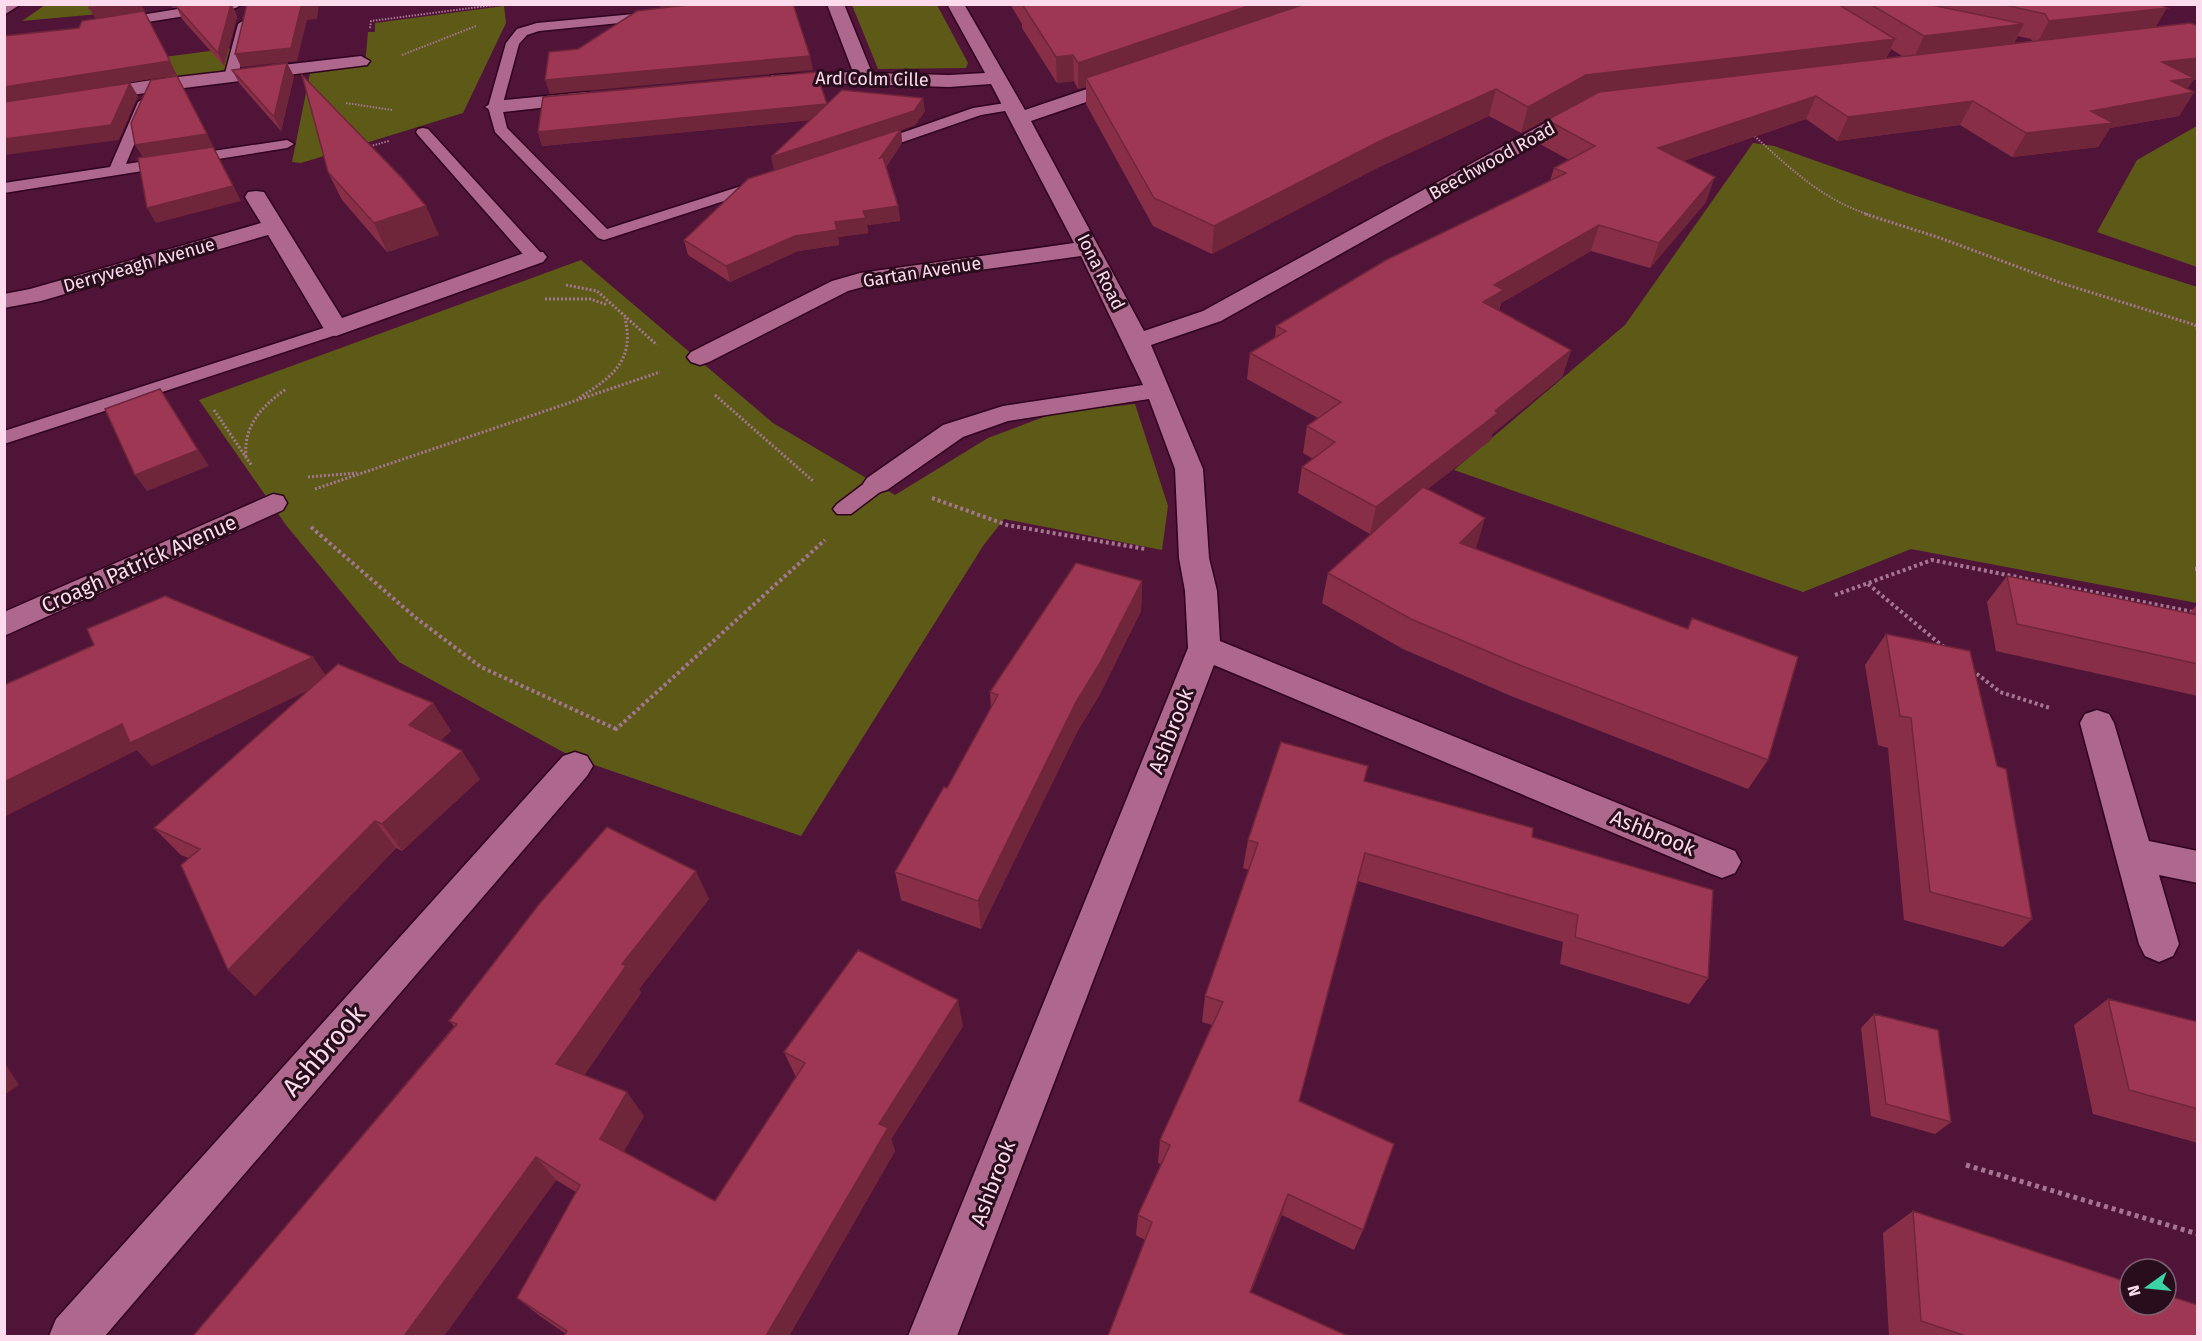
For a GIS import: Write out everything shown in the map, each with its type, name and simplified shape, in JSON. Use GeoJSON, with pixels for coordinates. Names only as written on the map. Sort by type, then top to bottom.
{"type":"FeatureCollection","features":[{"type":"Feature","properties":{"kind":"street"},"geometry":{"type":"LineString","coordinates":[[4,10],[13,4]]}},
{"type":"Feature","properties":{"kind":"street"},"geometry":{"type":"LineString","coordinates":[[835,4],[864,77]]}},
{"type":"Feature","properties":{"kind":"street","name":"Iona Road"},"geometry":{"type":"LineString","coordinates":[[955,4],[998,78],[1088,248],[1159,390],[1189,469],[1194,558],[1201,591],[1204,648]]}},
{"type":"Feature","properties":{"kind":"street"},"geometry":{"type":"LineString","coordinates":[[4,109],[152,86],[361,61]]}},
{"type":"Feature","properties":{"kind":"street","name":"Ard Colm Cille"},"geometry":{"type":"LineString","coordinates":[[753,83],[824,77],[949,81],[998,78]]}},
{"type":"Feature","properties":{"kind":"street"},"geometry":{"type":"LineString","coordinates":[[1016,112],[1142,77]]}},
{"type":"Feature","properties":{"kind":"street"},"geometry":{"type":"LineString","coordinates":[[495,107],[601,97]]}},
{"type":"Feature","properties":{"kind":"street","name":"Beechwood Road"},"geometry":{"type":"LineString","coordinates":[[1137,342],[1212,316],[1586,108],[1597,107]]}},
{"type":"Feature","properties":{"kind":"street"},"geometry":{"type":"LineString","coordinates":[[256,197],[336,329],[535,257]]}},
{"type":"Feature","properties":{"kind":"street","name":"Derryveagh Avenue"},"geometry":{"type":"LineString","coordinates":[[4,301],[33,296],[273,227]]}},
{"type":"Feature","properties":{"kind":"street","name":"Gartan Avenue"},"geometry":{"type":"LineString","coordinates":[[690,361],[840,286],[868,278],[1088,248]]}},
{"type":"Feature","properties":{"kind":"street"},"geometry":{"type":"LineString","coordinates":[[886,479],[952,431],[1003,414],[1159,390]]}},
{"type":"Feature","properties":{"kind":"street","name":"Croagh Patrick Avenue"},"geometry":{"type":"LineString","coordinates":[[4,625],[277,502]]}},
{"type":"Feature","properties":{"kind":"street","name":"Ashbrook"},"geometry":{"type":"LineString","coordinates":[[933,1336],[1204,648],[1722,862]]}},
{"type":"Feature","properties":{"kind":"street"},"geometry":{"type":"LineString","coordinates":[[2097,723],[2159,944]]}},
{"type":"Feature","properties":{"kind":"street","name":"Ashbrook"},"geometry":{"type":"LineString","coordinates":[[73,1336],[575,766]]}},
{"type":"Feature","properties":{"kind":"street"},"geometry":{"type":"LineString","coordinates":[[2134,854],[2198,867]]}},
{"type":"Feature","properties":{"kind":"lane"},"geometry":{"type":"LineString","coordinates":[[101,26],[236,5],[246,15],[231,77]]}},
{"type":"Feature","properties":{"kind":"lane"},"geometry":{"type":"LineString","coordinates":[[668,15],[537,27],[522,32],[513,43],[495,107],[500,129],[517,149],[604,235],[774,180]]}},
{"type":"Feature","properties":{"kind":"lane"},"geometry":{"type":"LineString","coordinates":[[115,171],[152,86]]}},
{"type":"Feature","properties":{"kind":"lane"},"geometry":{"type":"LineString","coordinates":[[853,154],[978,111],[1016,112]]}},
{"type":"Feature","properties":{"kind":"lane"},"geometry":{"type":"LineString","coordinates":[[423,132],[535,257]]}},
{"type":"Feature","properties":{"kind":"lane"},"geometry":{"type":"LineString","coordinates":[[4,188],[287,144]]}},
{"type":"Feature","properties":{"kind":"lane"},"geometry":{"type":"LineString","coordinates":[[4,438],[336,329]]}},
{"type":"Feature","properties":{"kind":"lane"},"geometry":{"type":"LineString","coordinates":[[844,509],[886,479]]}},
{"type":"Feature","properties":{"kind":"path"},"geometry":{"type":"LineString","coordinates":[[340,102],[397,110]]}},
{"type":"Feature","properties":{"kind":"path"},"geometry":{"type":"LineString","coordinates":[[1750,132],[1810,186],[1850,209],[1940,238],[2064,284],[2195,325],[2198,331]]}},
{"type":"Feature","properties":{"kind":"path"},"geometry":{"type":"LineString","coordinates":[[224,405],[213,409],[277,502],[416,618],[481,667],[616,729],[852,515],[690,361],[625,317],[597,291],[555,282]]}},
{"type":"Feature","properties":{"kind":"path"},"geometry":{"type":"LineString","coordinates":[[539,299],[590,299],[612,306]]}},
{"type":"Feature","properties":{"kind":"path"},"geometry":{"type":"LineString","coordinates":[[574,402],[614,374],[627,353],[631,335],[625,317]]}},
{"type":"Feature","properties":{"kind":"path"},"geometry":{"type":"LineString","coordinates":[[277,502],[690,361]]}},
{"type":"Feature","properties":{"kind":"path"},"geometry":{"type":"LineString","coordinates":[[256,465],[247,460],[244,445],[249,425],[272,399],[292,382],[279,386]]}},
{"type":"Feature","properties":{"kind":"path"},"geometry":{"type":"LineString","coordinates":[[298,477],[331,476],[367,471]]}},
{"type":"Feature","properties":{"kind":"path"},"geometry":{"type":"LineString","coordinates":[[886,479],[893,484],[1007,525],[1194,558]]}},
{"type":"Feature","properties":{"kind":"path"},"geometry":{"type":"LineString","coordinates":[[1835,595],[1932,560],[2198,613]]}},
{"type":"Feature","properties":{"kind":"path"},"geometry":{"type":"LineString","coordinates":[[1867,584],[1947,649]]}},
{"type":"Feature","properties":{"kind":"path"},"geometry":{"type":"LineString","coordinates":[[1964,663],[2000,692],[2097,723]]}},
{"type":"Feature","properties":{"kind":"path"},"geometry":{"type":"LineString","coordinates":[[1966,1165],[2198,1234]]}},
{"type":"Feature","properties":{"kind":"shaded area"},"geometry":{"type":"Polygon","coordinates":[[[45,5],[107,5],[99,14],[22,21],[45,5]]]}},
{"type":"Feature","properties":{"kind":"shaded area"},"geometry":{"type":"Polygon","coordinates":[[[852,5],[937,5],[968,63],[966,68],[878,69],[852,5]]]}},
{"type":"Feature","properties":{"kind":"shaded area"},"geometry":{"type":"Polygon","coordinates":[[[504,6],[506,23],[463,113],[301,163],[292,162],[310,73],[365,66],[368,32],[375,32],[375,23],[504,6]]]}},
{"type":"Feature","properties":{"kind":"shaded area"},"geometry":{"type":"Polygon","coordinates":[[[233,48],[227,71],[81,90],[126,62],[233,48]]]}},
{"type":"Feature","properties":{"kind":"shaded area"},"geometry":{"type":"Polygon","coordinates":[[[2197,126],[2197,267],[2097,232],[2137,160],[2197,126]]]}},
{"type":"Feature","properties":{"kind":"shaded area"},"geometry":{"type":"Polygon","coordinates":[[[1753,143],[1774,146],[1907,193],[2197,287],[2197,603],[1911,549],[1803,592],[1454,470],[1625,325],[1753,143]]]}},
{"type":"Feature","properties":{"kind":"shaded area"},"geometry":{"type":"Polygon","coordinates":[[[581,260],[773,423],[895,495],[988,438],[1054,413],[1135,404],[1168,506],[1162,550],[1004,519],[983,546],[801,836],[574,758],[399,662],[286,525],[199,400],[581,260]]]}},
{"type":"Feature","properties":{"kind":"building"},"geometry":{"type":"Polygon","coordinates":[[[91,4],[111,4],[89,8],[91,4]]]}},
{"type":"Feature","properties":{"kind":"building"},"geometry":{"type":"Polygon","coordinates":[[[231,4],[218,53],[176,6],[231,4]]]}},
{"type":"Feature","properties":{"kind":"building"},"geometry":{"type":"Polygon","coordinates":[[[247,4],[311,4],[311,6],[301,7],[291,48],[235,54],[247,4]]]}},
{"type":"Feature","properties":{"kind":"building"},"geometry":{"type":"Polygon","coordinates":[[[695,4],[793,4],[810,56],[545,80],[549,52],[578,49],[637,11],[695,4]]]}},
{"type":"Feature","properties":{"kind":"building"},"geometry":{"type":"Polygon","coordinates":[[[1022,4],[1254,4],[1078,63],[1073,55],[1056,57],[1022,4]]]}},
{"type":"Feature","properties":{"kind":"building"},"geometry":{"type":"Polygon","coordinates":[[[1305,4],[1838,4],[1895,39],[1586,75],[1528,107],[1496,89],[1380,141],[1214,226],[1154,198],[1086,78],[1305,4]]]}},
{"type":"Feature","properties":{"kind":"building"},"geometry":{"type":"Polygon","coordinates":[[[1870,4],[1927,4],[2024,24],[1924,36],[1870,4]]]}},
{"type":"Feature","properties":{"kind":"building"},"geometry":{"type":"Polygon","coordinates":[[[2000,4],[2159,4],[2167,8],[2049,21],[2045,14],[2000,4]]]}},
{"type":"Feature","properties":{"kind":"building"},"geometry":{"type":"Polygon","coordinates":[[[144,11],[170,61],[4,87],[4,36],[79,28],[82,21],[144,11]]]}},
{"type":"Feature","properties":{"kind":"building"},"geometry":{"type":"Polygon","coordinates":[[[2190,23],[2198,26],[2198,58],[2162,62],[2194,78],[2171,81],[2194,92],[2091,111],[2113,123],[2026,133],[1973,101],[1848,117],[1816,96],[1658,148],[1715,177],[1659,243],[1599,225],[1494,285],[1504,290],[1483,302],[1571,350],[1495,411],[1498,413],[1376,507],[1302,467],[1335,442],[1307,426],[1341,402],[1250,353],[1286,331],[1276,326],[1386,260],[1566,173],[1554,168],[1595,146],[1547,120],[1599,92],[2190,23]]]}},
{"type":"Feature","properties":{"kind":"building"},"geometry":{"type":"Polygon","coordinates":[[[287,63],[274,117],[232,70],[287,63]]]}},
{"type":"Feature","properties":{"kind":"building"},"geometry":{"type":"Polygon","coordinates":[[[816,72],[827,104],[538,132],[543,97],[816,72]]]}},
{"type":"Feature","properties":{"kind":"building"},"geometry":{"type":"Polygon","coordinates":[[[302,75],[403,179],[426,206],[374,223],[328,172],[302,75]]]}},
{"type":"Feature","properties":{"kind":"building"},"geometry":{"type":"Polygon","coordinates":[[[177,76],[207,134],[135,145],[131,123],[151,80],[177,76]]]}},
{"type":"Feature","properties":{"kind":"building"},"geometry":{"type":"Polygon","coordinates":[[[130,83],[111,125],[4,139],[4,102],[130,83]]]}},
{"type":"Feature","properties":{"kind":"building"},"geometry":{"type":"Polygon","coordinates":[[[842,90],[923,98],[914,111],[771,157],[842,90]]]}},
{"type":"Feature","properties":{"kind":"building"},"geometry":{"type":"Polygon","coordinates":[[[901,129],[880,158],[883,157],[898,206],[863,211],[866,218],[835,222],[837,230],[795,236],[726,266],[684,240],[748,179],[901,129]]]}},
{"type":"Feature","properties":{"kind":"building"},"geometry":{"type":"Polygon","coordinates":[[[213,147],[233,186],[147,208],[138,158],[213,147]]]}},
{"type":"Feature","properties":{"kind":"building"},"geometry":{"type":"Polygon","coordinates":[[[160,389],[198,450],[135,475],[105,409],[160,389]]]}},
{"type":"Feature","properties":{"kind":"building"},"geometry":{"type":"Polygon","coordinates":[[[1423,487],[1485,518],[1460,543],[1688,629],[1692,618],[1798,657],[1768,760],[1522,666],[1411,619],[1328,573],[1423,487]]]}},
{"type":"Feature","properties":{"kind":"building"},"geometry":{"type":"Polygon","coordinates":[[[1076,563],[1142,581],[1100,663],[1076,702],[978,901],[895,872],[944,787],[947,788],[998,695],[990,692],[1076,563]]]}},
{"type":"Feature","properties":{"kind":"building"},"geometry":{"type":"Polygon","coordinates":[[[2007,576],[2198,615],[2198,664],[2017,624],[2007,576]]]}},
{"type":"Feature","properties":{"kind":"building"},"geometry":{"type":"Polygon","coordinates":[[[165,596],[313,657],[130,743],[122,724],[4,782],[4,685],[94,645],[87,629],[165,596]]]}},
{"type":"Feature","properties":{"kind":"building"},"geometry":{"type":"Polygon","coordinates":[[[1886,634],[1970,651],[1997,766],[2006,769],[2032,919],[1930,892],[1911,718],[1900,716],[1886,634]]]}},
{"type":"Feature","properties":{"kind":"building"},"geometry":{"type":"Polygon","coordinates":[[[338,664],[433,703],[409,725],[462,751],[382,824],[375,821],[228,970],[181,865],[200,849],[154,828],[338,664]]]}},
{"type":"Feature","properties":{"kind":"building"},"geometry":{"type":"Polygon","coordinates":[[[1281,742],[1368,766],[1364,781],[1533,828],[1532,837],[1713,890],[1708,978],[1575,937],[1578,915],[1365,853],[1299,1101],[1394,1144],[1363,1230],[1288,1194],[1250,1292],[1348,1336],[1108,1336],[1152,1222],[1138,1215],[1170,1145],[1160,1140],[1223,1002],[1205,996],[1258,843],[1248,840],[1281,742]]]}},
{"type":"Feature","properties":{"kind":"building"},"geometry":{"type":"Polygon","coordinates":[[[607,827],[696,871],[622,964],[626,966],[556,1064],[627,1092],[600,1139],[715,1201],[805,1063],[784,1052],[858,950],[958,1000],[879,1124],[888,1128],[766,1336],[564,1336],[567,1331],[517,1298],[580,1185],[536,1157],[404,1336],[193,1336],[457,1024],[449,1021],[540,903],[607,827]]]}},
{"type":"Feature","properties":{"kind":"building"},"geometry":{"type":"Polygon","coordinates":[[[2108,999],[2198,1022],[2198,1109],[2129,1090],[2108,999]]]}},
{"type":"Feature","properties":{"kind":"building"},"geometry":{"type":"Polygon","coordinates":[[[1874,1014],[1938,1030],[1951,1122],[1886,1104],[1874,1014]]]}},
{"type":"Feature","properties":{"kind":"building"},"geometry":{"type":"Polygon","coordinates":[[[1913,1211],[2118,1279],[2118,1317],[2178,1317],[2178,1299],[2198,1305],[2198,1336],[1966,1336],[1921,1321],[1913,1211]]]}}]}
